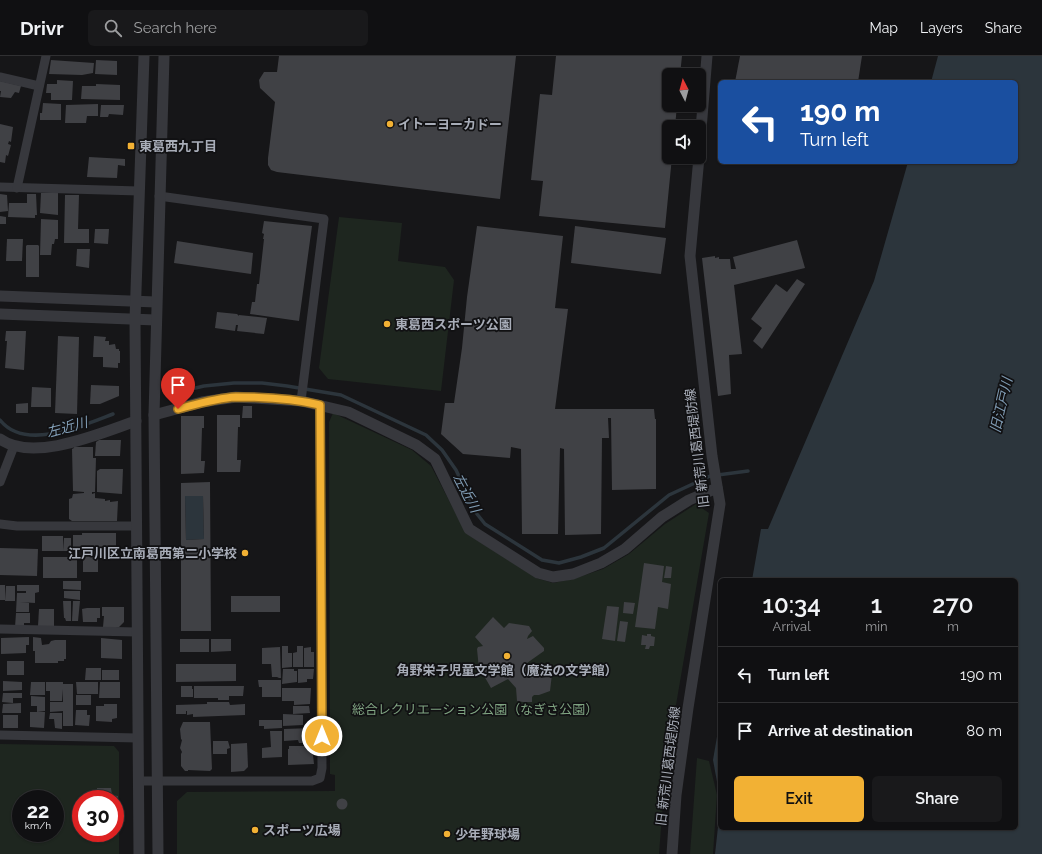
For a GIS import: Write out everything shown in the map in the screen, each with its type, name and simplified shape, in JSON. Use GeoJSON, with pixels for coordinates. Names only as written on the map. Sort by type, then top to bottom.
{"type":"FeatureCollection","features":[{"type":"Feature","properties":{"kind":"street"},"geometry":{"type":"LineString","coordinates":[[17,188],[46,56]]}},
{"type":"Feature","properties":{"kind":"street"},"geometry":{"type":"LineString","coordinates":[[139,854],[135,320],[144,56]]}},
{"type":"Feature","properties":{"kind":"street"},"geometry":{"type":"LineString","coordinates":[[158,854],[154,415],[164,56]]}},
{"type":"Feature","properties":{"kind":"street","name":"旧 新荒川葛西堤防線"},"geometry":{"type":"LineString","coordinates":[[702,120],[707,56]]}},
{"type":"Feature","properties":{"kind":"street"},"geometry":{"type":"LineString","coordinates":[[0,77],[39,86]]}},
{"type":"Feature","properties":{"kind":"street","name":"旧 新荒川葛西堤防線"},"geometry":{"type":"LineString","coordinates":[[672,854],[676,795],[720,504],[712,456],[690,256],[698,164]]}},
{"type":"Feature","properties":{"kind":"street"},"geometry":{"type":"LineString","coordinates":[[0,187],[139,191]]}},
{"type":"Feature","properties":{"kind":"street"},"geometry":{"type":"LineString","coordinates":[[159,196],[324,219],[301,401]]}},
{"type":"Feature","properties":{"kind":"street"},"geometry":{"type":"LineString","coordinates":[[0,296],[156,302]]}},
{"type":"Feature","properties":{"kind":"street"},"geometry":{"type":"LineString","coordinates":[[0,314],[156,320]]}},
{"type":"Feature","properties":{"kind":"street"},"geometry":{"type":"LineString","coordinates":[[154,415],[202,402],[236,397],[301,401],[348,412],[416,445],[435,459],[469,529],[538,574],[553,577],[573,574],[601,564],[624,549],[662,517],[688,500],[717,488]]}},
{"type":"Feature","properties":{"kind":"street"},"geometry":{"type":"LineString","coordinates":[[139,781],[312,781],[320,778],[322,768],[320,405]]}},
{"type":"Feature","properties":{"kind":"street"},"geometry":{"type":"LineString","coordinates":[[0,439],[14,446],[28,448],[49,447],[72,442],[136,421]]}},
{"type":"Feature","properties":{"kind":"street"},"geometry":{"type":"LineString","coordinates":[[0,482],[14,446]]}},
{"type":"Feature","properties":{"kind":"street"},"geometry":{"type":"LineString","coordinates":[[0,524],[17,526],[137,526]]}},
{"type":"Feature","properties":{"kind":"street"},"geometry":{"type":"LineString","coordinates":[[0,629],[137,632]]}},
{"type":"Feature","properties":{"kind":"street"},"geometry":{"type":"LineString","coordinates":[[0,735],[138,738]]}},
{"type":"Feature","properties":{"kind":"green space","name":"東葛西スポーツ公園"},"geometry":{"type":"Polygon","coordinates":[[[339,217],[402,223],[398,261],[445,267],[454,280],[441,391],[328,379],[319,368],[339,217]]]}},
{"type":"Feature","properties":{"kind":"green space","name":"総合レクリエーション公園（なぎさ公園）"},"geometry":{"type":"Polygon","coordinates":[[[333,413],[412,450],[431,466],[466,533],[536,578],[553,583],[573,579],[603,569],[629,554],[665,524],[696,504],[709,513],[666,763],[659,854],[177,854],[177,801],[187,792],[335,791],[335,775],[330,774],[329,422],[333,413]]]}},
{"type":"Feature","properties":{"kind":"green space"},"geometry":{"type":"Polygon","coordinates":[[[0,744],[114,746],[119,752],[119,790],[72,790],[72,842],[119,842],[119,854],[0,854],[0,744]]]}},
{"type":"Feature","properties":{"kind":"green space"},"geometry":{"type":"Polygon","coordinates":[[[697,758],[709,761],[717,795],[713,854],[690,854],[697,758]]]}},
{"type":"Feature","properties":{"kind":"water","name":"旧江戸川"},"geometry":{"type":"Polygon","coordinates":[[[938,56],[1042,56],[1042,854],[715,854],[718,827],[718,830],[1018,830],[1018,578],[752,578],[761,529],[768,529],[874,281],[907,164],[1018,164],[1018,80],[932,80],[938,56]]]}},
{"type":"Feature","properties":{"kind":"water"},"geometry":{"type":"Polygon","coordinates":[[[185,496],[203,496],[204,539],[186,540],[185,496]]]}},
{"type":"Feature","properties":{"kind":"water"},"geometry":{"type":"Polygon","coordinates":[[[718,731],[718,787],[713,760],[718,731]]]}},
{"type":"Feature","properties":{"kind":"building","name":"イトーヨーカドー"},"geometry":{"type":"Polygon","coordinates":[[[279,56],[516,56],[500,199],[277,172],[271,170],[268,165],[268,158],[275,102],[260,88],[259,80],[264,72],[277,72],[279,56]]]}},
{"type":"Feature","properties":{"kind":"building"},"geometry":{"type":"Polygon","coordinates":[[[556,56],[682,56],[681,68],[662,68],[662,112],[676,112],[676,120],[662,120],[662,164],[671,164],[665,228],[539,216],[543,181],[531,180],[540,94],[552,95],[556,56]]]}},
{"type":"Feature","properties":{"kind":"building"},"geometry":{"type":"Polygon","coordinates":[[[740,56],[862,56],[858,80],[735,80],[740,56]]]}},
{"type":"Feature","properties":{"kind":"building"},"geometry":{"type":"Polygon","coordinates":[[[51,60],[94,63],[93,73],[82,75],[49,74],[51,60]]]}},
{"type":"Feature","properties":{"kind":"building"},"geometry":{"type":"Polygon","coordinates":[[[96,60],[117,61],[117,75],[95,74],[96,60]]]}},
{"type":"Feature","properties":{"kind":"building"},"geometry":{"type":"Polygon","coordinates":[[[57,80],[73,81],[72,100],[51,100],[51,93],[46,93],[47,84],[57,84],[57,80]]]}},
{"type":"Feature","properties":{"kind":"building"},"geometry":{"type":"Polygon","coordinates":[[[0,81],[21,86],[19,93],[15,92],[11,98],[0,97],[0,81]]]}},
{"type":"Feature","properties":{"kind":"building"},"geometry":{"type":"Polygon","coordinates":[[[96,84],[120,85],[120,100],[81,99],[82,86],[96,86],[96,84]]]}},
{"type":"Feature","properties":{"kind":"building"},"geometry":{"type":"Polygon","coordinates":[[[43,103],[61,104],[61,120],[40,120],[40,113],[42,113],[43,103]]]}},
{"type":"Feature","properties":{"kind":"building"},"geometry":{"type":"Polygon","coordinates":[[[98,104],[98,116],[87,116],[86,123],[65,123],[66,105],[98,104]]]}},
{"type":"Feature","properties":{"kind":"building"},"geometry":{"type":"Polygon","coordinates":[[[101,105],[124,105],[123,115],[109,114],[108,117],[100,117],[101,105]]]}},
{"type":"Feature","properties":{"kind":"building"},"geometry":{"type":"Polygon","coordinates":[[[0,124],[13,127],[11,142],[9,141],[8,144],[11,145],[8,156],[6,155],[5,163],[0,162],[0,124]]]}},
{"type":"Feature","properties":{"kind":"building"},"geometry":{"type":"Polygon","coordinates":[[[89,157],[125,159],[125,166],[118,165],[117,178],[87,177],[89,157]]]}},
{"type":"Feature","properties":{"kind":"building"},"geometry":{"type":"Polygon","coordinates":[[[41,193],[58,193],[58,215],[40,213],[41,193]]]}},
{"type":"Feature","properties":{"kind":"building"},"geometry":{"type":"Polygon","coordinates":[[[0,194],[7,195],[8,211],[0,212],[0,194]]]}},
{"type":"Feature","properties":{"kind":"building"},"geometry":{"type":"Polygon","coordinates":[[[27,194],[36,194],[37,215],[35,215],[35,218],[8,217],[9,203],[27,203],[27,194]]]}},
{"type":"Feature","properties":{"kind":"building"},"geometry":{"type":"Polygon","coordinates":[[[65,195],[79,195],[78,229],[89,229],[89,243],[64,243],[65,195]]]}},
{"type":"Feature","properties":{"kind":"building"},"geometry":{"type":"Polygon","coordinates":[[[0,216],[6,217],[6,224],[0,224],[0,216]]]}},
{"type":"Feature","properties":{"kind":"building"},"geometry":{"type":"Polygon","coordinates":[[[41,219],[58,220],[58,239],[55,239],[54,244],[52,244],[51,255],[40,255],[41,219]]]}},
{"type":"Feature","properties":{"kind":"building"},"geometry":{"type":"Polygon","coordinates":[[[264,221],[312,226],[299,321],[250,314],[252,302],[255,302],[257,284],[259,284],[264,239],[264,234],[262,233],[264,221]]]}},
{"type":"Feature","properties":{"kind":"building"},"geometry":{"type":"Polygon","coordinates":[[[477,226],[563,236],[555,308],[568,309],[555,409],[654,409],[656,419],[656,489],[612,490],[611,418],[608,418],[609,438],[602,438],[601,534],[565,535],[564,449],[560,448],[558,534],[522,534],[521,449],[511,447],[510,458],[463,454],[441,434],[445,403],[454,403],[477,226]]]}},
{"type":"Feature","properties":{"kind":"building"},"geometry":{"type":"Polygon","coordinates":[[[575,226],[666,238],[661,274],[571,263],[575,226]]]}},
{"type":"Feature","properties":{"kind":"building"},"geometry":{"type":"Polygon","coordinates":[[[95,229],[109,229],[108,244],[94,243],[95,229]]]}},
{"type":"Feature","properties":{"kind":"building"},"geometry":{"type":"Polygon","coordinates":[[[7,239],[23,239],[22,261],[6,261],[7,239]]]}},
{"type":"Feature","properties":{"kind":"building"},"geometry":{"type":"Polygon","coordinates":[[[797,240],[805,268],[734,285],[742,354],[729,355],[731,394],[718,396],[702,258],[715,256],[715,258],[719,257],[719,259],[730,259],[731,269],[736,269],[733,257],[797,240]]]}},
{"type":"Feature","properties":{"kind":"building"},"geometry":{"type":"Polygon","coordinates":[[[177,241],[253,253],[251,274],[174,263],[177,241]]]}},
{"type":"Feature","properties":{"kind":"building"},"geometry":{"type":"Polygon","coordinates":[[[27,245],[39,246],[39,277],[26,277],[27,245]]]}},
{"type":"Feature","properties":{"kind":"building"},"geometry":{"type":"Polygon","coordinates":[[[77,249],[90,249],[89,268],[76,266],[77,249]]]}},
{"type":"Feature","properties":{"kind":"building"},"geometry":{"type":"Polygon","coordinates":[[[797,279],[805,284],[762,349],[753,341],[762,328],[751,319],[776,284],[787,292],[797,279]]]}},
{"type":"Feature","properties":{"kind":"building"},"geometry":{"type":"Polygon","coordinates":[[[217,312],[237,314],[239,316],[267,318],[264,334],[237,331],[238,325],[236,325],[235,331],[215,328],[217,312]]]}},
{"type":"Feature","properties":{"kind":"building"},"geometry":{"type":"Polygon","coordinates":[[[6,331],[26,331],[24,370],[5,368],[7,341],[5,341],[6,331]]]}},
{"type":"Feature","properties":{"kind":"building"},"geometry":{"type":"Polygon","coordinates":[[[58,336],[79,337],[77,414],[55,413],[58,336]]]}},
{"type":"Feature","properties":{"kind":"building"},"geometry":{"type":"Polygon","coordinates":[[[94,336],[106,337],[105,341],[109,341],[109,345],[115,344],[116,349],[119,349],[120,363],[118,363],[118,368],[103,367],[103,357],[93,357],[94,336]]]}},
{"type":"Feature","properties":{"kind":"building"},"geometry":{"type":"Polygon","coordinates":[[[91,385],[119,386],[119,396],[100,404],[90,404],[91,385]]]}},
{"type":"Feature","properties":{"kind":"building"},"geometry":{"type":"Polygon","coordinates":[[[32,387],[51,388],[51,407],[31,407],[32,387]]]}},
{"type":"Feature","properties":{"kind":"building"},"geometry":{"type":"Polygon","coordinates":[[[28,403],[28,413],[16,413],[16,404],[28,403]]]}},
{"type":"Feature","properties":{"kind":"building"},"geometry":{"type":"Polygon","coordinates":[[[243,406],[252,406],[252,418],[242,418],[243,406]]]}},
{"type":"Feature","properties":{"kind":"building"},"geometry":{"type":"Polygon","coordinates":[[[217,415],[240,415],[237,460],[241,460],[240,472],[217,472],[217,415]]]}},
{"type":"Feature","properties":{"kind":"building"},"geometry":{"type":"Polygon","coordinates":[[[181,416],[204,416],[201,461],[205,461],[204,473],[181,474],[181,416]]]}},
{"type":"Feature","properties":{"kind":"building"},"geometry":{"type":"Polygon","coordinates":[[[99,440],[121,440],[120,456],[95,456],[96,442],[99,440]]]}},
{"type":"Feature","properties":{"kind":"building"},"geometry":{"type":"Polygon","coordinates":[[[74,447],[93,447],[93,458],[96,458],[95,492],[92,492],[92,494],[95,493],[95,498],[105,499],[105,501],[118,501],[117,521],[72,521],[69,519],[69,499],[72,498],[73,494],[84,493],[73,491],[72,449],[74,447]]]}},
{"type":"Feature","properties":{"kind":"building"},"geometry":{"type":"Polygon","coordinates":[[[100,469],[123,469],[122,494],[97,492],[97,471],[100,469]]]}},
{"type":"Feature","properties":{"kind":"building"},"geometry":{"type":"Polygon","coordinates":[[[210,482],[211,631],[181,631],[181,483],[210,482]],[[185,496],[186,540],[204,539],[203,496],[185,496]]]}},
{"type":"Feature","properties":{"kind":"building"},"geometry":{"type":"Polygon","coordinates":[[[82,533],[116,533],[116,547],[82,547],[82,550],[73,550],[73,535],[82,535],[82,533]]]}},
{"type":"Feature","properties":{"kind":"building"},"geometry":{"type":"Polygon","coordinates":[[[42,536],[63,536],[63,551],[42,551],[42,536]]]}},
{"type":"Feature","properties":{"kind":"building"},"geometry":{"type":"Polygon","coordinates":[[[64,538],[71,538],[71,551],[63,551],[64,538]]]}},
{"type":"Feature","properties":{"kind":"building"},"geometry":{"type":"Polygon","coordinates":[[[0,548],[38,549],[37,576],[0,575],[0,548]]]}},
{"type":"Feature","properties":{"kind":"building"},"geometry":{"type":"Polygon","coordinates":[[[83,551],[98,551],[98,572],[83,572],[83,551]]]}},
{"type":"Feature","properties":{"kind":"building"},"geometry":{"type":"Polygon","coordinates":[[[43,557],[77,557],[77,578],[43,578],[43,557]]]}},
{"type":"Feature","properties":{"kind":"building"},"geometry":{"type":"Polygon","coordinates":[[[644,563],[664,566],[662,582],[671,584],[668,609],[658,607],[655,629],[635,627],[644,563]]]}},
{"type":"Feature","properties":{"kind":"building"},"geometry":{"type":"Polygon","coordinates":[[[666,566],[672,567],[671,578],[664,578],[666,566]]]}},
{"type":"Feature","properties":{"kind":"building"},"geometry":{"type":"Polygon","coordinates":[[[63,581],[81,581],[81,590],[63,589],[63,581]]]}},
{"type":"Feature","properties":{"kind":"building"},"geometry":{"type":"Polygon","coordinates":[[[0,585],[5,585],[5,600],[0,600],[0,585]]]}},
{"type":"Feature","properties":{"kind":"building"},"geometry":{"type":"Polygon","coordinates":[[[17,585],[39,585],[39,592],[35,593],[35,603],[20,602],[29,603],[29,612],[16,612],[17,593],[26,593],[26,591],[17,591],[17,585]]]}},
{"type":"Feature","properties":{"kind":"building"},"geometry":{"type":"Polygon","coordinates":[[[6,586],[15,586],[15,601],[5,601],[6,586]]]}},
{"type":"Feature","properties":{"kind":"building"},"geometry":{"type":"Polygon","coordinates":[[[64,591],[80,591],[80,600],[64,598],[64,591]]]}},
{"type":"Feature","properties":{"kind":"building"},"geometry":{"type":"Polygon","coordinates":[[[231,596],[280,596],[280,612],[231,612],[231,596]]]}},
{"type":"Feature","properties":{"kind":"building"},"geometry":{"type":"Polygon","coordinates":[[[63,601],[71,601],[71,621],[66,621],[64,618],[63,601]]]}},
{"type":"Feature","properties":{"kind":"building"},"geometry":{"type":"Polygon","coordinates":[[[73,601],[80,601],[78,621],[72,621],[73,601]]]}},
{"type":"Feature","properties":{"kind":"building"},"geometry":{"type":"Polygon","coordinates":[[[624,602],[635,603],[633,614],[623,613],[624,602]]]}},
{"type":"Feature","properties":{"kind":"building"},"geometry":{"type":"Polygon","coordinates":[[[607,606],[619,607],[615,641],[602,639],[607,606]]]}},
{"type":"Feature","properties":{"kind":"building"},"geometry":{"type":"Polygon","coordinates":[[[102,607],[124,607],[124,622],[119,627],[103,627],[104,616],[102,616],[102,607]]]}},
{"type":"Feature","properties":{"kind":"building"},"geometry":{"type":"Polygon","coordinates":[[[100,608],[100,618],[97,618],[97,622],[83,622],[82,609],[100,608]]]}},
{"type":"Feature","properties":{"kind":"building"},"geometry":{"type":"Polygon","coordinates":[[[39,609],[54,609],[54,626],[38,626],[39,609]]]}},
{"type":"Feature","properties":{"kind":"building"},"geometry":{"type":"Polygon","coordinates":[[[16,613],[30,613],[30,623],[24,623],[24,626],[15,627],[16,613]]]}},
{"type":"Feature","properties":{"kind":"building","name":"角野栄子児童文学館（魔法の文学館）"},"geometry":{"type":"Polygon","coordinates":[[[493,617],[504,628],[509,623],[529,626],[532,631],[527,639],[533,636],[544,648],[544,651],[527,663],[525,662],[526,665],[538,671],[552,674],[550,691],[539,695],[534,695],[532,697],[532,702],[517,701],[516,688],[508,679],[491,688],[483,672],[479,669],[477,649],[478,647],[483,646],[475,637],[493,617]]]}},
{"type":"Feature","properties":{"kind":"building"},"geometry":{"type":"Polygon","coordinates":[[[620,621],[628,622],[625,642],[617,641],[620,621]]]}},
{"type":"Feature","properties":{"kind":"building"},"geometry":{"type":"Polygon","coordinates":[[[647,634],[651,634],[651,636],[655,637],[654,646],[650,646],[649,649],[645,649],[646,645],[641,645],[642,635],[647,636],[647,634]]]}},
{"type":"Feature","properties":{"kind":"building"},"geometry":{"type":"Polygon","coordinates":[[[29,637],[29,645],[26,645],[26,653],[1,654],[1,638],[29,637]]]}},
{"type":"Feature","properties":{"kind":"building"},"geometry":{"type":"Polygon","coordinates":[[[33,637],[41,638],[42,645],[49,644],[51,641],[55,640],[66,640],[66,659],[64,659],[64,661],[58,661],[58,663],[35,663],[33,637]]]}},
{"type":"Feature","properties":{"kind":"building"},"geometry":{"type":"Polygon","coordinates":[[[101,638],[122,640],[122,659],[101,658],[101,638]]]}},
{"type":"Feature","properties":{"kind":"building"},"geometry":{"type":"Polygon","coordinates":[[[180,639],[209,639],[209,652],[180,652],[180,639]]]}},
{"type":"Feature","properties":{"kind":"building"},"geometry":{"type":"Polygon","coordinates":[[[211,639],[231,639],[231,651],[211,652],[211,639]]]}},
{"type":"Feature","properties":{"kind":"building"},"geometry":{"type":"Polygon","coordinates":[[[282,646],[288,646],[288,653],[292,653],[292,667],[282,668],[282,646]]]}},
{"type":"Feature","properties":{"kind":"building"},"geometry":{"type":"Polygon","coordinates":[[[297,646],[303,646],[303,667],[293,667],[293,653],[297,652],[297,646]]]}},
{"type":"Feature","properties":{"kind":"building"},"geometry":{"type":"Polygon","coordinates":[[[280,647],[281,678],[272,677],[271,664],[262,664],[262,648],[280,647]]]}},
{"type":"Feature","properties":{"kind":"building"},"geometry":{"type":"Polygon","coordinates":[[[311,647],[311,652],[314,652],[314,667],[304,667],[304,648],[311,647]]]}},
{"type":"Feature","properties":{"kind":"building"},"geometry":{"type":"Polygon","coordinates":[[[7,661],[24,661],[24,675],[7,675],[7,661]]]}},
{"type":"Feature","properties":{"kind":"building"},"geometry":{"type":"Polygon","coordinates":[[[176,664],[236,664],[236,681],[176,682],[176,664]]]}},
{"type":"Feature","properties":{"kind":"building"},"geometry":{"type":"Polygon","coordinates":[[[86,668],[101,668],[101,680],[85,680],[86,668]]]}},
{"type":"Feature","properties":{"kind":"building"},"geometry":{"type":"Polygon","coordinates":[[[283,669],[294,669],[294,671],[297,671],[297,682],[282,684],[283,669]]]}},
{"type":"Feature","properties":{"kind":"building"},"geometry":{"type":"Polygon","coordinates":[[[298,669],[314,669],[313,679],[307,679],[307,682],[298,683],[298,669]]]}},
{"type":"Feature","properties":{"kind":"building"},"geometry":{"type":"Polygon","coordinates":[[[102,670],[119,670],[119,680],[102,680],[102,670]]]}},
{"type":"Feature","properties":{"kind":"building"},"geometry":{"type":"Polygon","coordinates":[[[258,680],[281,680],[281,697],[262,697],[262,687],[259,687],[258,680]]]}},
{"type":"Feature","properties":{"kind":"building"},"geometry":{"type":"Polygon","coordinates":[[[3,681],[22,682],[22,690],[3,691],[3,681]]]}},
{"type":"Feature","properties":{"kind":"building"},"geometry":{"type":"Polygon","coordinates":[[[31,682],[45,682],[45,695],[30,695],[31,682]]]}},
{"type":"Feature","properties":{"kind":"building"},"geometry":{"type":"Polygon","coordinates":[[[46,682],[63,682],[63,684],[73,684],[73,726],[63,726],[63,689],[62,701],[50,701],[50,691],[46,691],[46,682]]]}},
{"type":"Feature","properties":{"kind":"building"},"geometry":{"type":"Polygon","coordinates":[[[76,682],[98,682],[98,694],[77,694],[76,682]]]}},
{"type":"Feature","properties":{"kind":"building"},"geometry":{"type":"Polygon","coordinates":[[[100,682],[120,682],[120,698],[99,698],[100,682]]]}},
{"type":"Feature","properties":{"kind":"building"},"geometry":{"type":"Polygon","coordinates":[[[181,686],[192,686],[193,697],[181,697],[181,686]]]}},
{"type":"Feature","properties":{"kind":"building"},"geometry":{"type":"Polygon","coordinates":[[[194,686],[244,686],[243,696],[229,696],[229,700],[218,700],[218,698],[194,698],[194,686]]]}},
{"type":"Feature","properties":{"kind":"building"},"geometry":{"type":"Polygon","coordinates":[[[282,688],[311,688],[310,704],[294,705],[294,701],[282,701],[282,688]]]}},
{"type":"Feature","properties":{"kind":"building"},"geometry":{"type":"Polygon","coordinates":[[[3,693],[22,693],[22,698],[13,698],[13,703],[2,702],[3,693]]]}},
{"type":"Feature","properties":{"kind":"building"},"geometry":{"type":"Polygon","coordinates":[[[76,695],[91,695],[91,705],[76,705],[76,695]]]}},
{"type":"Feature","properties":{"kind":"building"},"geometry":{"type":"Polygon","coordinates":[[[31,696],[45,697],[45,711],[37,712],[37,706],[31,706],[31,696]]]}},
{"type":"Feature","properties":{"kind":"building"},"geometry":{"type":"Polygon","coordinates":[[[50,702],[63,702],[63,711],[50,712],[50,702]]]}},
{"type":"Feature","properties":{"kind":"building"},"geometry":{"type":"Polygon","coordinates":[[[207,702],[229,702],[230,705],[245,704],[245,715],[193,717],[193,714],[187,715],[187,711],[186,714],[176,714],[176,705],[207,704],[207,702]]]}},
{"type":"Feature","properties":{"kind":"building"},"geometry":{"type":"Polygon","coordinates":[[[21,703],[21,713],[2,713],[3,704],[21,703]]]}},
{"type":"Feature","properties":{"kind":"building"},"geometry":{"type":"Polygon","coordinates":[[[104,704],[117,704],[117,718],[112,719],[112,722],[96,721],[96,706],[104,706],[104,704]]]}},
{"type":"Feature","properties":{"kind":"building"},"geometry":{"type":"Polygon","coordinates":[[[293,706],[309,706],[310,713],[293,714],[293,706]]]}},
{"type":"Feature","properties":{"kind":"building"},"geometry":{"type":"Polygon","coordinates":[[[76,710],[87,710],[87,715],[90,715],[89,726],[75,725],[76,710]]]}},
{"type":"Feature","properties":{"kind":"building"},"geometry":{"type":"Polygon","coordinates":[[[30,712],[45,712],[44,728],[30,727],[30,712]]]}},
{"type":"Feature","properties":{"kind":"building"},"geometry":{"type":"Polygon","coordinates":[[[50,713],[62,713],[62,729],[55,728],[54,719],[49,719],[50,713]]]}},
{"type":"Feature","properties":{"kind":"building"},"geometry":{"type":"Polygon","coordinates":[[[283,714],[303,715],[303,725],[283,726],[283,714]]]}},
{"type":"Feature","properties":{"kind":"building"},"geometry":{"type":"Polygon","coordinates":[[[3,715],[18,715],[18,728],[3,728],[3,715]]]}},
{"type":"Feature","properties":{"kind":"building"},"geometry":{"type":"Polygon","coordinates":[[[259,720],[282,720],[282,728],[264,729],[264,726],[259,726],[259,720]]]}},
{"type":"Feature","properties":{"kind":"building"},"geometry":{"type":"Polygon","coordinates":[[[183,722],[210,722],[212,769],[210,771],[185,771],[181,766],[182,752],[180,748],[182,740],[180,729],[183,722]]]}},
{"type":"Feature","properties":{"kind":"building"},"geometry":{"type":"Polygon","coordinates":[[[312,728],[313,739],[307,740],[307,743],[299,743],[298,740],[284,741],[284,729],[312,728]]]}},
{"type":"Feature","properties":{"kind":"building"},"geometry":{"type":"Polygon","coordinates":[[[270,731],[282,731],[282,757],[262,758],[262,748],[271,747],[270,731]]]}},
{"type":"Feature","properties":{"kind":"building"},"geometry":{"type":"Polygon","coordinates":[[[213,741],[228,741],[230,748],[227,749],[227,754],[213,754],[213,741]]]}},
{"type":"Feature","properties":{"kind":"building"},"geometry":{"type":"Polygon","coordinates":[[[247,743],[248,767],[244,771],[231,772],[231,744],[247,743]]]}},
{"type":"Feature","properties":{"kind":"building"},"geometry":{"type":"Polygon","coordinates":[[[289,746],[312,746],[314,764],[288,765],[289,746]]]}},
{"type":"Feature","properties":{"kind":"building"},"geometry":{"type":"Polygon","coordinates":[[[97,788],[111,788],[111,790],[97,790],[97,788]]]}},
{"type":"Feature","properties":{"kind":"building"},"geometry":{"type":"Polygon","coordinates":[[[342,798],[346,800],[348,804],[346,808],[342,810],[338,808],[336,804],[338,800],[342,798]]]}},
{"type":"Feature","properties":{"kind":"waterway","name":"左近川"},"geometry":{"type":"LineString","coordinates":[[174,393],[204,386],[234,383],[262,383],[341,395],[426,435],[442,450],[456,470],[477,514],[485,524],[542,560],[559,563],[581,557],[604,548],[669,495],[710,476],[748,471]]}},
{"type":"Feature","properties":{"kind":"waterway","name":"左近川"},"geometry":{"type":"LineString","coordinates":[[0,420],[11,429],[24,434],[39,435],[71,429],[113,414]]}},
{"type":"Feature","properties":{"kind":"place","name":"イトーヨーカドー"},"geometry":{"type":"Point","coordinates":[390,124]}},
{"type":"Feature","properties":{"kind":"place","name":"東葛西九丁目"},"geometry":{"type":"Point","coordinates":[131,146]}},
{"type":"Feature","properties":{"kind":"place","name":"東葛西スポーツ公園"},"geometry":{"type":"Point","coordinates":[387,324]}},
{"type":"Feature","properties":{"kind":"place","name":"江戸川区立南葛西第二小学校"},"geometry":{"type":"Point","coordinates":[245,553]}},
{"type":"Feature","properties":{"kind":"place","name":"角野栄子児童文学館（魔法の文学館）"},"geometry":{"type":"Point","coordinates":[507,656]}},
{"type":"Feature","properties":{"kind":"place","name":"スポーツ広場"},"geometry":{"type":"Point","coordinates":[255,830]}},
{"type":"Feature","properties":{"kind":"place","name":"少年野球場"},"geometry":{"type":"Point","coordinates":[447,834]}},
{"type":"Feature","properties":{"kind":"route"},"geometry":{"type":"LineString","coordinates":[[178,409],[202,402],[236,397],[301,401],[320,405],[322,736]]}}]}
